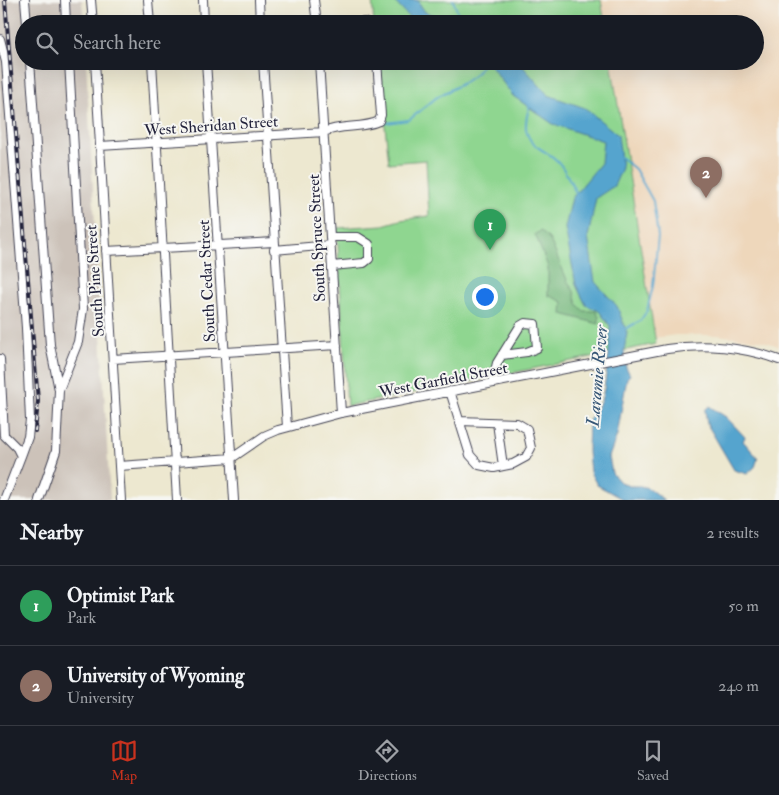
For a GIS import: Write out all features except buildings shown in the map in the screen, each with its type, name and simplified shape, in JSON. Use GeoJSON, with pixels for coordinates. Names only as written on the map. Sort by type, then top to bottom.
{"type":"FeatureCollection","features":[{"type":"Feature","properties":{"kind":"street"},"geometry":{"type":"LineString","coordinates":[[25,0],[26,15]]}},
{"type":"Feature","properties":{"kind":"street"},"geometry":{"type":"LineString","coordinates":[[65,0],[66,15]]}},
{"type":"Feature","properties":{"kind":"street"},"geometry":{"type":"LineString","coordinates":[[92,0],[93,15]]}},
{"type":"Feature","properties":{"kind":"street"},"geometry":{"type":"LineString","coordinates":[[148,0],[149,15]]}},
{"type":"Feature","properties":{"kind":"street"},"geometry":{"type":"LineString","coordinates":[[203,0],[204,15]]}},
{"type":"Feature","properties":{"kind":"street"},"geometry":{"type":"LineString","coordinates":[[259,0],[260,15]]}},
{"type":"Feature","properties":{"kind":"street"},"geometry":{"type":"LineString","coordinates":[[314,0],[316,15]]}},
{"type":"Feature","properties":{"kind":"street"},"geometry":{"type":"LineString","coordinates":[[0,39],[6,62],[26,328],[30,420],[28,437],[4,500]]}},
{"type":"Feature","properties":{"kind":"street"},"geometry":{"type":"LineString","coordinates":[[31,70],[50,345],[59,390],[56,451],[38,500]]}},
{"type":"Feature","properties":{"kind":"street"},"geometry":{"type":"LineString","coordinates":[[59,390],[78,342],[83,309],[70,70]]}},
{"type":"Feature","properties":{"kind":"street","name":"South Pine Street"},"geometry":{"type":"LineString","coordinates":[[96,70],[121,500]]}},
{"type":"Feature","properties":{"kind":"street"},"geometry":{"type":"LineString","coordinates":[[153,70],[177,500]]}},
{"type":"Feature","properties":{"kind":"street","name":"South Cedar Street"},"geometry":{"type":"LineString","coordinates":[[207,70],[234,500]]}},
{"type":"Feature","properties":{"kind":"street"},"geometry":{"type":"LineString","coordinates":[[264,70],[287,427]]}},
{"type":"Feature","properties":{"kind":"street","name":"South Spruce Street"},"geometry":{"type":"LineString","coordinates":[[320,70],[341,413]]}},
{"type":"Feature","properties":{"kind":"street","name":"West Sheridan Street"},"geometry":{"type":"LineString","coordinates":[[100,146],[324,132],[333,128],[372,124],[379,121],[381,115],[378,70]]}},
{"type":"Feature","properties":{"kind":"street"},"geometry":{"type":"LineString","coordinates":[[106,251],[218,245],[274,246],[358,237],[368,244],[369,259],[364,262],[332,266]]}},
{"type":"Feature","properties":{"kind":"street"},"geometry":{"type":"LineString","coordinates":[[492,383],[494,372],[502,355],[520,326],[525,323],[535,324],[537,348],[527,352],[502,355]]}},
{"type":"Feature","properties":{"kind":"street"},"geometry":{"type":"LineString","coordinates":[[113,359],[337,345]]}},
{"type":"Feature","properties":{"kind":"street","name":"West Garfield Street"},"geometry":{"type":"LineString","coordinates":[[232,458],[264,436],[287,427],[341,413],[677,347],[735,349],[779,360]]}},
{"type":"Feature","properties":{"kind":"street"},"geometry":{"type":"LineString","coordinates":[[0,358],[4,435],[17,448],[21,456]]}},
{"type":"Feature","properties":{"kind":"street"},"geometry":{"type":"LineString","coordinates":[[450,391],[470,456],[479,465],[494,468],[513,464],[526,457],[531,448],[527,429],[517,423],[460,421]]}},
{"type":"Feature","properties":{"kind":"street"},"geometry":{"type":"LineString","coordinates":[[497,423],[504,466]]}},
{"type":"Feature","properties":{"kind":"street"},"geometry":{"type":"LineString","coordinates":[[119,466],[232,458]]}},
{"type":"Feature","properties":{"kind":"shaded area"},"geometry":{"type":"Polygon","coordinates":[[[0,0],[82,0],[83,15],[15,15],[15,70],[86,70],[110,500],[0,500],[0,0]]]}},
{"type":"Feature","properties":{"kind":"shaded area"},"geometry":{"type":"Polygon","coordinates":[[[601,0],[779,0],[779,346],[759,340],[717,335],[675,335],[655,338],[612,70],[764,70],[764,15],[604,15],[601,0]]]}},
{"type":"Feature","properties":{"kind":"green space"},"geometry":{"type":"Polygon","coordinates":[[[372,0],[601,0],[604,15],[373,15],[372,0]]]}},
{"type":"Feature","properties":{"kind":"green space"},"geometry":{"type":"Polygon","coordinates":[[[379,70],[612,70],[656,344],[347,406],[337,228],[383,225],[400,220],[429,216],[426,160],[389,163],[379,70]]]}},
{"type":"Feature","properties":{"kind":"green space"},"geometry":{"type":"Polygon","coordinates":[[[541,231],[550,240],[568,282],[574,291],[577,304],[584,311],[596,311],[599,317],[599,324],[562,314],[563,302],[548,295],[548,267],[535,234],[541,231]]]}},
{"type":"Feature","properties":{"kind":"water"},"geometry":{"type":"Polygon","coordinates":[[[393,0],[417,0],[425,12],[434,15],[407,15],[393,0]]]}},
{"type":"Feature","properties":{"kind":"water"},"geometry":{"type":"Polygon","coordinates":[[[494,70],[526,70],[548,95],[585,108],[618,135],[622,168],[614,186],[596,198],[588,237],[595,282],[617,306],[627,333],[624,351],[626,367],[630,375],[627,378],[617,435],[609,457],[612,473],[620,482],[629,486],[648,488],[664,500],[624,500],[597,485],[590,472],[588,452],[589,420],[601,401],[604,389],[609,354],[610,326],[599,311],[586,305],[576,285],[565,228],[572,198],[601,163],[603,141],[553,124],[513,96],[494,70]]]}},
{"type":"Feature","properties":{"kind":"water"},"geometry":{"type":"Polygon","coordinates":[[[709,406],[726,417],[745,437],[743,441],[758,458],[755,467],[747,474],[734,470],[707,424],[705,410],[709,406]]]}},
{"type":"Feature","properties":{"kind":"waterway"},"geometry":{"type":"LineString","coordinates":[[453,0],[459,15]]}},
{"type":"Feature","properties":{"kind":"waterway"},"geometry":{"type":"LineString","coordinates":[[386,123],[409,120],[437,97],[463,83],[479,70]]}},
{"type":"Feature","properties":{"kind":"waterway"},"geometry":{"type":"LineString","coordinates":[[530,105],[526,124],[528,136],[535,146],[552,156],[563,168],[577,195]]}},
{"type":"Feature","properties":{"kind":"waterway"},"geometry":{"type":"LineString","coordinates":[[619,156],[635,169],[653,201],[658,236],[653,286],[647,311],[640,321],[623,330]]}},
{"type":"Feature","properties":{"kind":"railway"},"geometry":{"type":"LineString","coordinates":[[5,0],[38,401],[35,431]]}},
{"type":"Feature","properties":{"kind":"place","name":"University of Wyoming"},"geometry":{"type":"Point","coordinates":[706,198]}},
{"type":"Feature","properties":{"kind":"place","name":"Optimist Park"},"geometry":{"type":"Point","coordinates":[490,250]}},
{"type":"Feature","properties":{"kind":"water label","name":"Laramie River"},"geometry":{"type":"Point","coordinates":[597,376]}}]}
